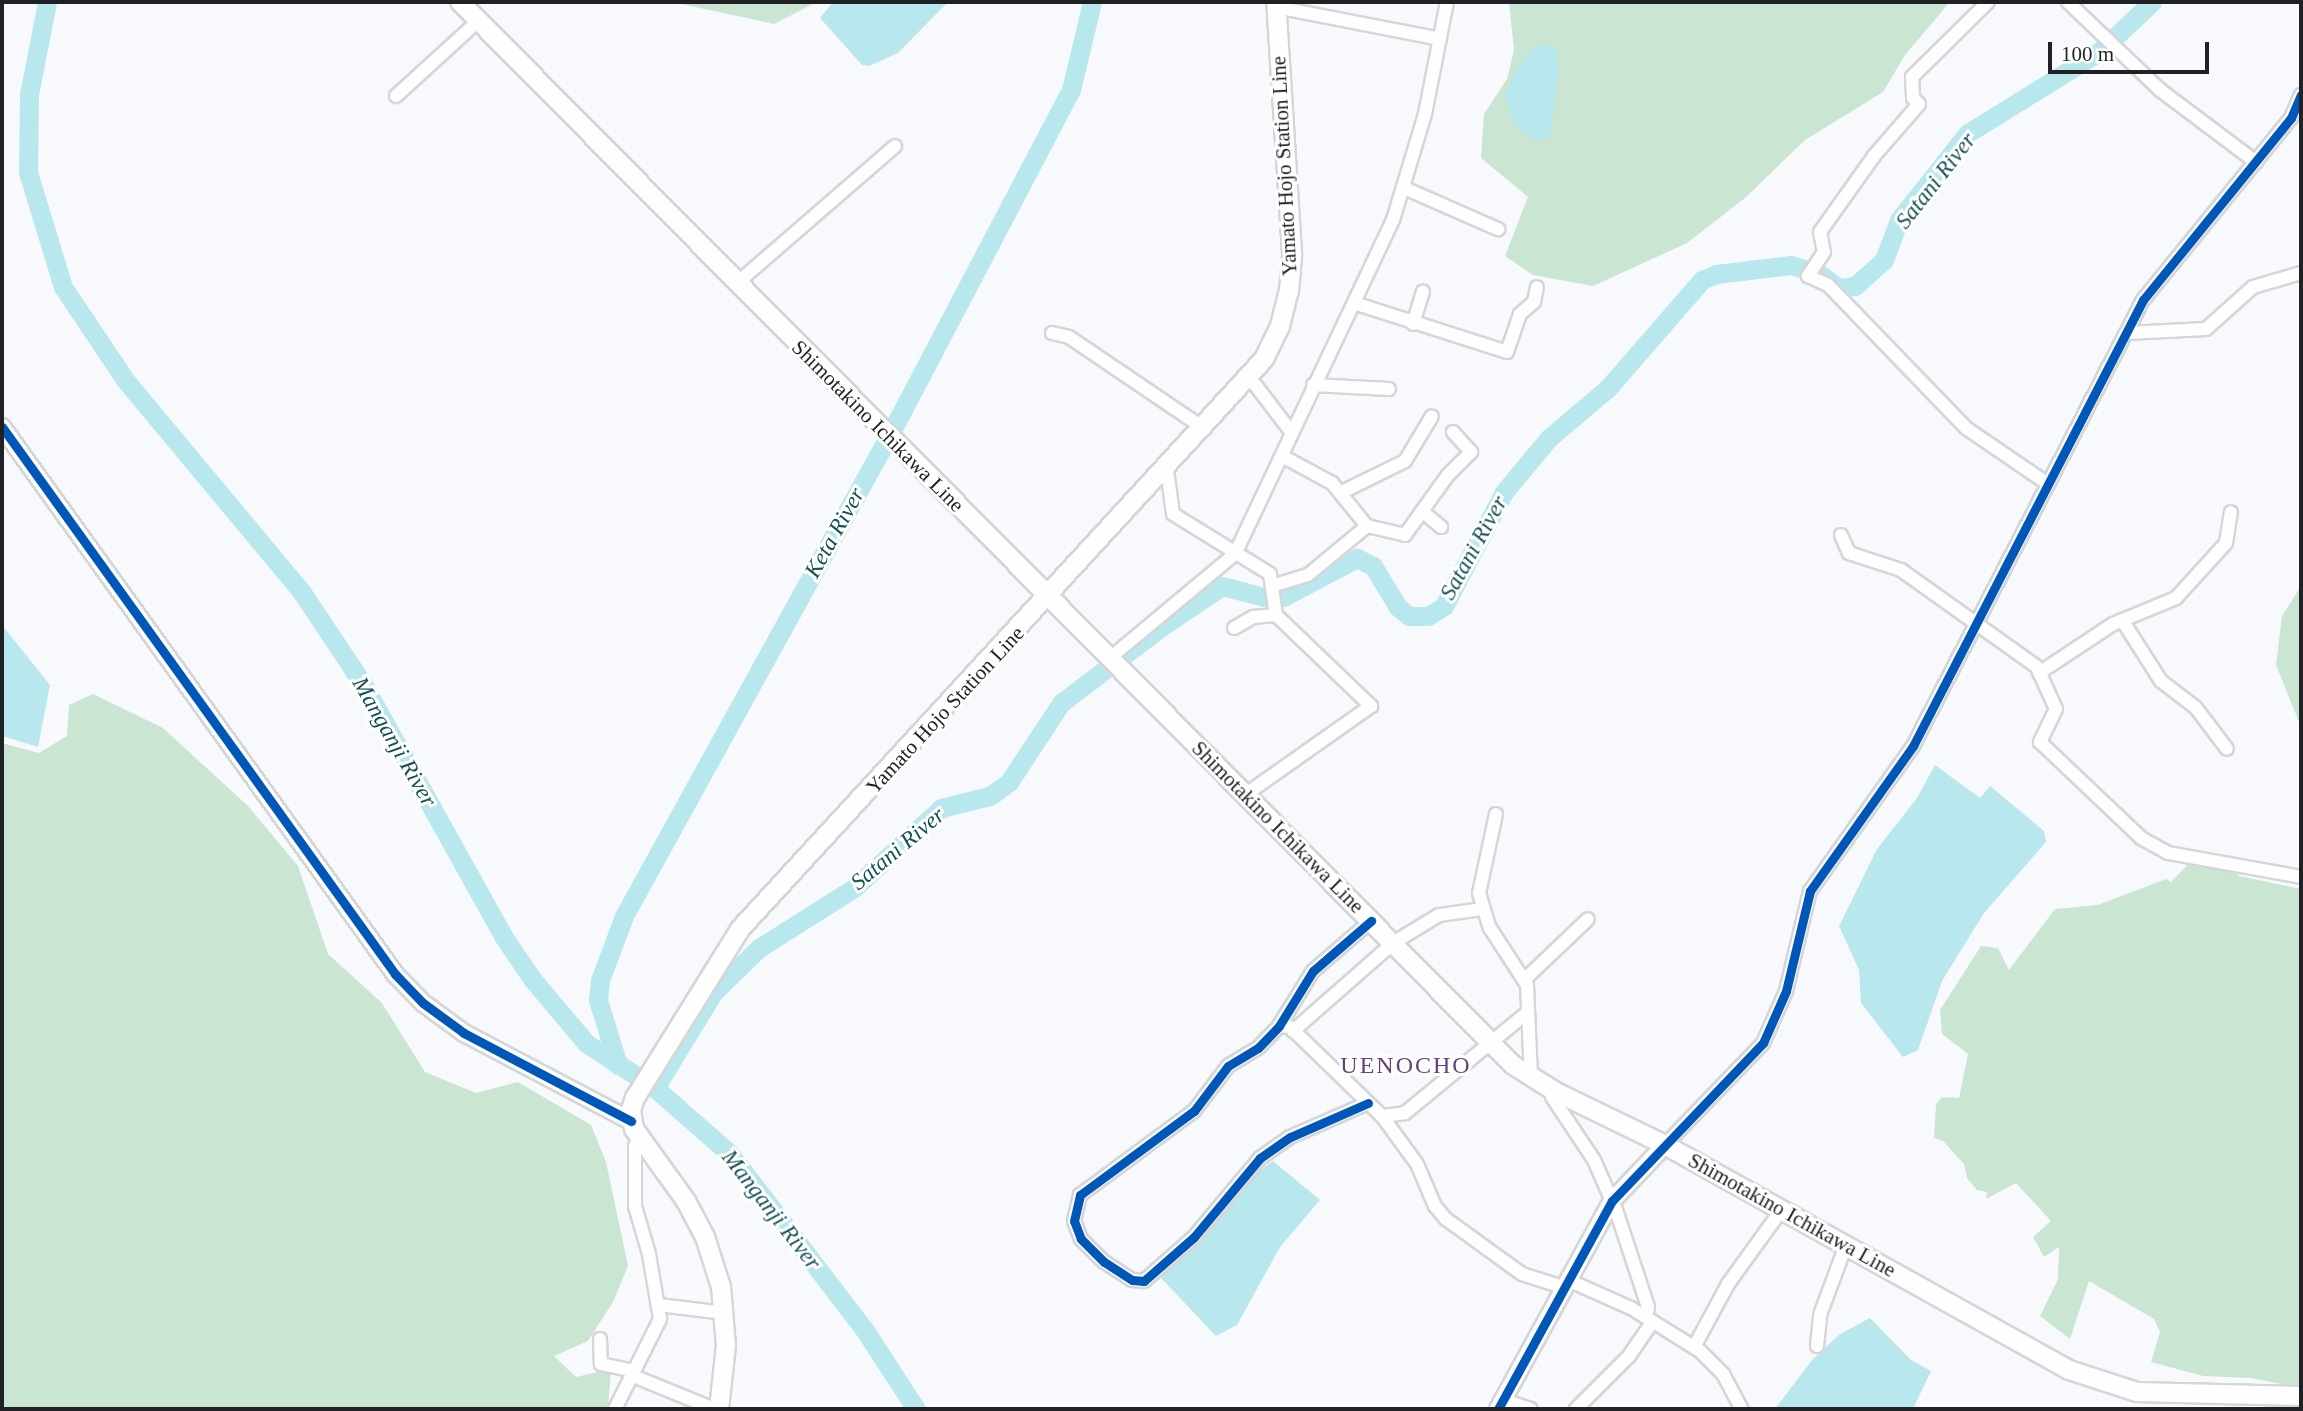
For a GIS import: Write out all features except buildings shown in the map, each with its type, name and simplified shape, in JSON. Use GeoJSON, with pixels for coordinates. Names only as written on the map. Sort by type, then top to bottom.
{"type":"FeatureCollection","features":[{"type":"Feature","properties":{"kind":"main road","name":"Shimotakino Ichikawa Line"},"geometry":{"type":"LineString","coordinates":[[460,2],[1491,1042],[1531,1078],[1665,1145],[2069,1370],[2098,1381],[2173,1395],[2301,1396]]}},
{"type":"Feature","properties":{"kind":"main road","name":"Yamato Hojo Station Line"},"geometry":{"type":"LineString","coordinates":[[631,1121],[639,1087],[741,928],[1250,378],[1280,326],[1290,291],[1292,253],[1276,4]]}},
{"type":"Feature","properties":{"kind":"main road"},"geometry":{"type":"LineString","coordinates":[[631,1121],[639,1138],[686,1201],[705,1237],[725,1313],[717,1409]]}},
{"type":"Feature","properties":{"kind":"street"},"geometry":{"type":"LineString","coordinates":[[1114,662],[1235,554],[1313,385],[1357,304],[1404,188],[1447,2]]}},
{"type":"Feature","properties":{"kind":"street"},"geometry":{"type":"LineString","coordinates":[[1988,2],[1912,77],[1913,97],[1919,104],[1874,156],[1820,232],[1824,252],[1808,275],[1828,285],[1966,428],[2048,484]]}},
{"type":"Feature","properties":{"kind":"street"},"geometry":{"type":"LineString","coordinates":[[2068,2],[2160,90],[2256,162]]}},
{"type":"Feature","properties":{"kind":"street"},"geometry":{"type":"LineString","coordinates":[[1276,4],[1440,39]]}},
{"type":"Feature","properties":{"kind":"street"},"geometry":{"type":"LineString","coordinates":[[396,96],[478,22]]}},
{"type":"Feature","properties":{"kind":"street"},"geometry":{"type":"LineString","coordinates":[[1531,1409],[1500,1405],[1612,1201],[1763,1043],[1786,991],[1810,891],[1891,782],[1976,626],[2143,300],[2291,118],[2301,95]]}},
{"type":"Feature","properties":{"kind":"street"},"geometry":{"type":"LineString","coordinates":[[737,283],[895,146]]}},
{"type":"Feature","properties":{"kind":"street"},"geometry":{"type":"LineString","coordinates":[[1404,188],[1498,229]]}},
{"type":"Feature","properties":{"kind":"street"},"geometry":{"type":"LineString","coordinates":[[2128,333],[2206,329],[2253,287],[2301,273]]}},
{"type":"Feature","properties":{"kind":"street"},"geometry":{"type":"LineString","coordinates":[[1357,304],[1507,352],[1520,314],[1534,302],[1537,287]]}},
{"type":"Feature","properties":{"kind":"street"},"geometry":{"type":"LineString","coordinates":[[1413,324],[1423,292]]}},
{"type":"Feature","properties":{"kind":"street"},"geometry":{"type":"LineString","coordinates":[[1052,334],[1069,337],[1205,429]]}},
{"type":"Feature","properties":{"kind":"street"},"geometry":{"type":"LineString","coordinates":[[1250,378],[1292,433]]}},
{"type":"Feature","properties":{"kind":"street"},"geometry":{"type":"LineString","coordinates":[[1313,385],[1389,389]]}},
{"type":"Feature","properties":{"kind":"street"},"geometry":{"type":"LineString","coordinates":[[1342,492],[1405,461],[1432,416]]}},
{"type":"Feature","properties":{"kind":"street"},"geometry":{"type":"LineString","coordinates":[[2,427],[394,974],[464,1033],[631,1121]]}},
{"type":"Feature","properties":{"kind":"street"},"geometry":{"type":"LineString","coordinates":[[1282,456],[1342,492],[1367,526],[1405,535],[1471,452],[1453,432]]}},
{"type":"Feature","properties":{"kind":"street"},"geometry":{"type":"LineString","coordinates":[[1167,470],[1173,513],[1270,574],[1275,585],[1276,615],[1371,706],[1245,794]]}},
{"type":"Feature","properties":{"kind":"street"},"geometry":{"type":"LineString","coordinates":[[1422,511],[1441,527]]}},
{"type":"Feature","properties":{"kind":"street"},"geometry":{"type":"LineString","coordinates":[[2039,673],[2122,620],[2176,598],[2199,577],[2226,543],[2231,512]]}},
{"type":"Feature","properties":{"kind":"street"},"geometry":{"type":"LineString","coordinates":[[1275,585],[1308,575],[1367,526]]}},
{"type":"Feature","properties":{"kind":"street"},"geometry":{"type":"LineString","coordinates":[[1841,535],[1849,553],[1901,570],[2039,673],[2056,709],[2040,742],[2141,838],[2168,853],[2301,877]]}},
{"type":"Feature","properties":{"kind":"street"},"geometry":{"type":"LineString","coordinates":[[1234,628],[1253,617],[1276,615]]}},
{"type":"Feature","properties":{"kind":"street"},"geometry":{"type":"LineString","coordinates":[[2122,620],[2161,681],[2196,708],[2227,749]]}},
{"type":"Feature","properties":{"kind":"street"},"geometry":{"type":"LineString","coordinates":[[1496,814],[1479,893],[1482,909],[1524,980],[1531,1078]]}},
{"type":"Feature","properties":{"kind":"street"},"geometry":{"type":"LineString","coordinates":[[1293,1031],[1393,943],[1439,915],[1482,909]]}},
{"type":"Feature","properties":{"kind":"street"},"geometry":{"type":"LineString","coordinates":[[1524,980],[1588,919]]}},
{"type":"Feature","properties":{"kind":"street"},"geometry":{"type":"LineString","coordinates":[[1368,1102],[1290,1138],[1260,1158],[1195,1237],[1144,1281],[1132,1280],[1104,1262],[1081,1240],[1074,1222],[1080,1195],[1194,1111],[1228,1066],[1258,1048],[1279,1026],[1313,971],[1371,921]]}},
{"type":"Feature","properties":{"kind":"street"},"geometry":{"type":"LineString","coordinates":[[1382,1116],[1405,1113],[1528,1013]]}},
{"type":"Feature","properties":{"kind":"street"},"geometry":{"type":"LineString","coordinates":[[1279,1026],[1293,1031],[1382,1116],[1417,1164],[1434,1206],[1446,1220],[1522,1274],[1568,1284],[1650,1319],[1694,1347],[1723,1374],[1742,1409]]}},
{"type":"Feature","properties":{"kind":"street"},"geometry":{"type":"LineString","coordinates":[[1556,1092],[1552,1097],[1594,1160],[1612,1201],[1650,1319],[1629,1356],[1576,1409]]}},
{"type":"Feature","properties":{"kind":"street"},"geometry":{"type":"LineString","coordinates":[[615,1409],[632,1373],[656,1334],[659,1305],[635,1206],[635,1146],[639,1138]]}},
{"type":"Feature","properties":{"kind":"street"},"geometry":{"type":"LineString","coordinates":[[1694,1347],[1728,1284],[1782,1209]]}},
{"type":"Feature","properties":{"kind":"street"},"geometry":{"type":"LineString","coordinates":[[1817,1346],[1820,1315],[1846,1245]]}},
{"type":"Feature","properties":{"kind":"street"},"geometry":{"type":"LineString","coordinates":[[659,1305],[725,1313]]}},
{"type":"Feature","properties":{"kind":"street"},"geometry":{"type":"LineString","coordinates":[[600,1339],[601,1363],[632,1373],[717,1409]]}},
{"type":"Feature","properties":{"kind":"green space"},"geometry":{"type":"Polygon","coordinates":[[[672,2],[817,2],[774,24],[672,2]]]}},
{"type":"Feature","properties":{"kind":"green space"},"geometry":{"type":"Polygon","coordinates":[[[1509,2],[1950,2],[1905,55],[1883,92],[1805,140],[1745,198],[1687,243],[1593,286],[1533,275],[1505,256],[1528,197],[1481,158],[1484,114],[1507,79],[1514,50],[1509,2]]]}},
{"type":"Feature","properties":{"kind":"green space"},"geometry":{"type":"Polygon","coordinates":[[[2301,586],[2301,727],[2276,665],[2282,616],[2301,586]]]}},
{"type":"Feature","properties":{"kind":"green space"},"geometry":{"type":"Polygon","coordinates":[[[93,694],[163,728],[248,806],[298,866],[328,954],[382,1003],[425,1072],[476,1093],[518,1082],[591,1125],[606,1162],[628,1266],[613,1302],[588,1341],[554,1356],[576,1377],[611,1369],[608,1409],[2,1409],[2,743],[39,753],[67,736],[69,705],[93,694]]]}},
{"type":"Feature","properties":{"kind":"green space"},"geometry":{"type":"Polygon","coordinates":[[[2192,860],[2233,864],[2239,876],[2301,889],[2301,1388],[2251,1378],[2203,1376],[2151,1362],[2160,1332],[2154,1319],[2089,1281],[2070,1339],[2040,1316],[2058,1279],[2059,1247],[2044,1257],[2033,1237],[2051,1221],[2016,1183],[1986,1199],[1987,1192],[1977,1190],[1967,1178],[1964,1164],[1943,1141],[1934,1138],[1936,1104],[1942,1097],[1959,1098],[1968,1054],[1942,1034],[1940,1010],[1981,946],[1998,948],[2009,970],[2055,909],[2098,905],[2166,879],[2171,882],[2192,860]]]}},
{"type":"Feature","properties":{"kind":"water"},"geometry":{"type":"Polygon","coordinates":[[[833,2],[948,2],[898,53],[869,66],[862,65],[820,18],[833,2]]]}},
{"type":"Feature","properties":{"kind":"water"},"geometry":{"type":"Polygon","coordinates":[[[1537,44],[1556,48],[1559,65],[1551,133],[1549,138],[1535,140],[1515,125],[1504,96],[1520,64],[1537,44]]]}},
{"type":"Feature","properties":{"kind":"water"},"geometry":{"type":"Polygon","coordinates":[[[2,625],[50,685],[38,747],[2,736],[2,625]]]}},
{"type":"Feature","properties":{"kind":"water"},"geometry":{"type":"Polygon","coordinates":[[[1935,765],[1980,798],[1990,786],[2044,831],[2046,842],[1984,913],[1942,981],[1918,1050],[1903,1057],[1861,1003],[1859,970],[1839,926],[1877,849],[1917,798],[1935,765]]]}},
{"type":"Feature","properties":{"kind":"water"},"geometry":{"type":"Polygon","coordinates":[[[1273,1161],[1320,1200],[1280,1247],[1237,1325],[1216,1336],[1161,1278],[1161,1271],[1253,1175],[1273,1161]]]}},
{"type":"Feature","properties":{"kind":"water"},"geometry":{"type":"Polygon","coordinates":[[[1870,1318],[1911,1360],[1931,1371],[1913,1409],[1775,1409],[1812,1360],[1840,1334],[1870,1318]]]}},
{"type":"Feature","properties":{"kind":"waterway","name":"Manganji River"},"geometry":{"type":"LineString","coordinates":[[47,2],[29,95],[28,172],[63,287],[126,381],[301,591],[363,684],[503,936],[533,980],[586,1043],[655,1088],[730,1154],[864,1329],[916,1409]]}},
{"type":"Feature","properties":{"kind":"waterway","name":"Keta River"},"geometry":{"type":"LineString","coordinates":[[618,1065],[598,1000],[600,980],[624,916],[897,421],[1071,90],[1092,2]]}},
{"type":"Feature","properties":{"kind":"waterway","name":"Satani River"},"geometry":{"type":"LineString","coordinates":[[655,1088],[713,993],[759,948],[854,888],[941,808],[990,796],[1009,782],[1061,703],[1161,627],[1222,586],[1264,597],[1283,597],[1357,558],[1373,566],[1398,607],[1409,616],[1428,616],[1444,606],[1504,492],[1549,438],[1608,388],[1702,280],[1716,274],[1791,265],[1818,273],[1839,288],[1855,286],[1884,260],[1899,220],[1968,133],[2100,51],[2152,2]]}},
{"type":"Feature","properties":{"kind":"cycle path"},"geometry":{"type":"LineString","coordinates":[[1498,1409],[1612,1201],[1763,1043],[1786,991],[1810,891],[1913,746],[2143,300],[2291,118],[2301,95]]}},
{"type":"Feature","properties":{"kind":"cycle path"},"geometry":{"type":"LineString","coordinates":[[2,427],[395,974],[423,1003],[464,1033],[631,1121]]}},
{"type":"Feature","properties":{"kind":"cycle path"},"geometry":{"type":"LineString","coordinates":[[1368,1103],[1290,1137],[1260,1158],[1194,1237],[1144,1281],[1132,1280],[1104,1262],[1081,1239],[1074,1221],[1080,1195],[1194,1111],[1228,1066],[1258,1048],[1279,1026],[1313,971],[1371,921]]}},
{"type":"Feature","properties":{"kind":"district","name":"UENOCHO"},"geometry":{"type":"Point","coordinates":[1406,1066]}}]}
